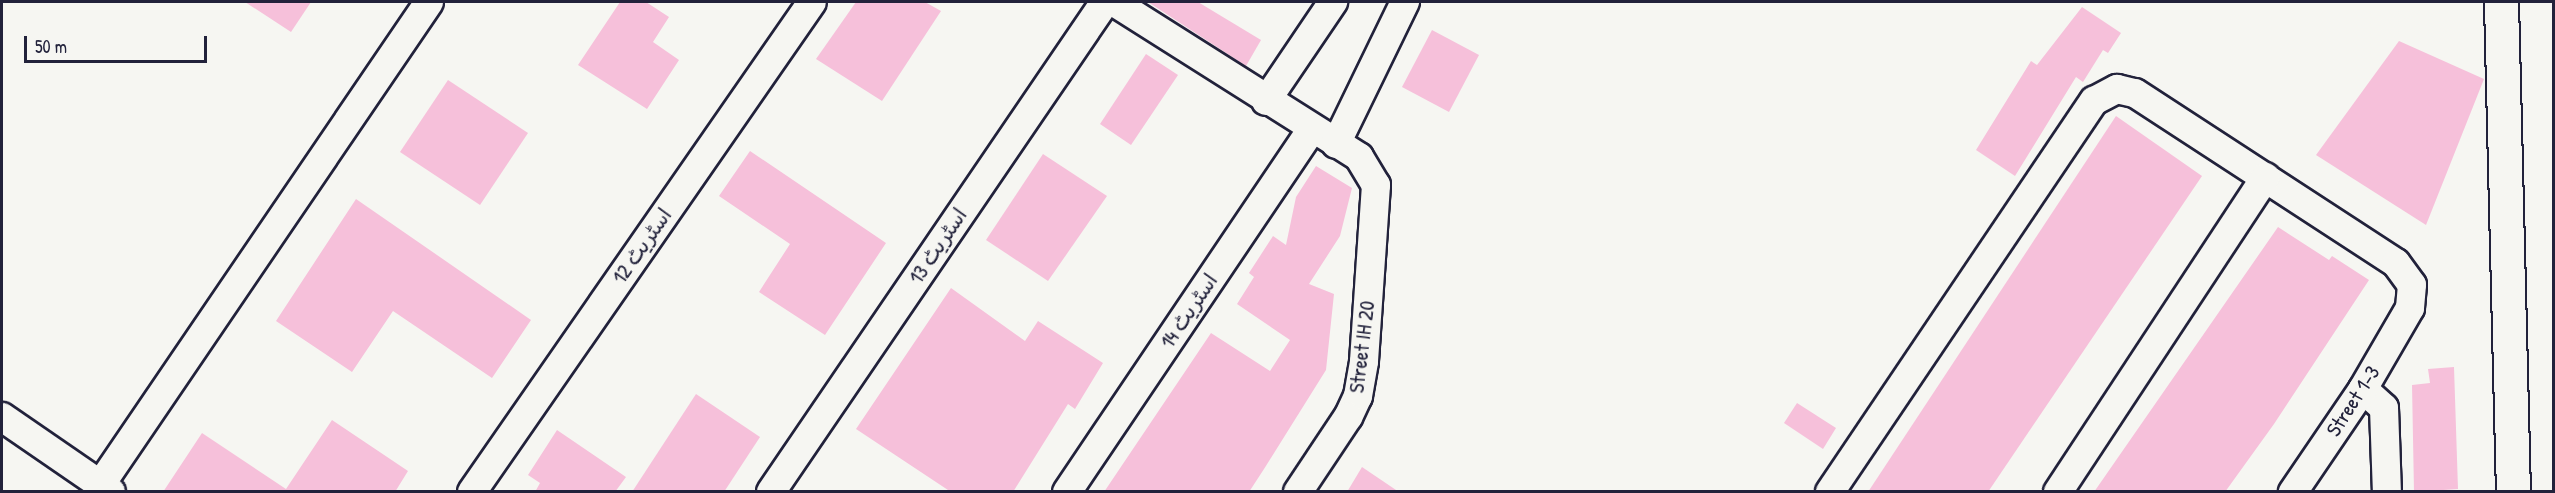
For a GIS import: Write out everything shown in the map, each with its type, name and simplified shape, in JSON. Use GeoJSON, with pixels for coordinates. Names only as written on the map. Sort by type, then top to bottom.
{"type":"FeatureCollection","features":[{"type":"Feature","properties":{"kind":"street"},"geometry":{"type":"LineString","coordinates":[[2,417],[106,488],[429,2]]}},
{"type":"Feature","properties":{"kind":"street","name":"اسٹریٹ 12"},"geometry":{"type":"LineString","coordinates":[[472,492],[812,2]]}},
{"type":"Feature","properties":{"kind":"street","name":"اسٹریٹ 13"},"geometry":{"type":"LineString","coordinates":[[771,492],[1106,2]]}},
{"type":"Feature","properties":{"kind":"street"},"geometry":{"type":"LineString","coordinates":[[1114,2],[1336,144],[1406,2]]}},
{"type":"Feature","properties":{"kind":"street"},"geometry":{"type":"LineString","coordinates":[[1266,101],[1333,2]]}},
{"type":"Feature","properties":{"kind":"street"},"geometry":{"type":"LineString","coordinates":[[2501,2],[2513,492]]}},
{"type":"Feature","properties":{"kind":"street"},"geometry":{"type":"LineString","coordinates":[[1830,492],[2094,101],[2117,89],[2136,93],[2266,177],[2058,492]]}},
{"type":"Feature","properties":{"kind":"street","name":"اسٹریٹ 14"},"geometry":{"type":"LineString","coordinates":[[1067,492],[1311,130]]}},
{"type":"Feature","properties":{"kind":"street","name":"Street IH 20"},"geometry":{"type":"LineString","coordinates":[[1298,492],[1348,417],[1358,396],[1364,362],[1376,185],[1359,158],[1336,144]]}},
{"type":"Feature","properties":{"kind":"street","name":"Street 1-3"},"geometry":{"type":"LineString","coordinates":[[2266,177],[2396,263],[2412,285],[2410,308],[2363,389],[2293,492]]}},
{"type":"Feature","properties":{"kind":"street"},"geometry":{"type":"LineString","coordinates":[[2363,389],[2384,408],[2387,492]]}},
{"type":"Feature","properties":{"kind":"building"},"geometry":{"type":"Polygon","coordinates":[[[245,2],[311,2],[291,32],[245,2]]]}},
{"type":"Feature","properties":{"kind":"building"},"geometry":{"type":"Polygon","coordinates":[[[620,2],[646,2],[669,17],[653,42],[679,60],[647,109],[578,65],[620,2]]]}},
{"type":"Feature","properties":{"kind":"building"},"geometry":{"type":"Polygon","coordinates":[[[856,2],[925,2],[941,11],[882,101],[816,59],[856,2]]]}},
{"type":"Feature","properties":{"kind":"building"},"geometry":{"type":"Polygon","coordinates":[[[1148,2],[1198,2],[1261,40],[1246,66],[1148,2]]]}},
{"type":"Feature","properties":{"kind":"building"},"geometry":{"type":"Polygon","coordinates":[[[2082,7],[2121,33],[2108,53],[2103,50],[2083,82],[2076,77],[2015,176],[1976,150],[2031,61],[2037,65],[2082,7]]]}},
{"type":"Feature","properties":{"kind":"building"},"geometry":{"type":"Polygon","coordinates":[[[1432,30],[1479,55],[1449,112],[1402,87],[1432,30]]]}},
{"type":"Feature","properties":{"kind":"building"},"geometry":{"type":"Polygon","coordinates":[[[2399,41],[2484,79],[2426,225],[2316,155],[2399,41]]]}},
{"type":"Feature","properties":{"kind":"building"},"geometry":{"type":"Polygon","coordinates":[[[1146,54],[1178,75],[1131,145],[1100,124],[1146,54]]]}},
{"type":"Feature","properties":{"kind":"building"},"geometry":{"type":"Polygon","coordinates":[[[448,80],[528,133],[480,205],[400,152],[448,80]]]}},
{"type":"Feature","properties":{"kind":"building"},"geometry":{"type":"Polygon","coordinates":[[[2116,116],[2202,176],[1988,492],[1868,492],[2116,116]]]}},
{"type":"Feature","properties":{"kind":"building"},"geometry":{"type":"Polygon","coordinates":[[[750,151],[886,243],[825,335],[759,292],[790,244],[719,196],[750,151]]]}},
{"type":"Feature","properties":{"kind":"building"},"geometry":{"type":"Polygon","coordinates":[[[1043,154],[1107,196],[1048,281],[986,240],[1043,154]]]}},
{"type":"Feature","properties":{"kind":"building"},"geometry":{"type":"Polygon","coordinates":[[[1316,166],[1352,188],[1340,236],[1309,284],[1334,294],[1326,370],[1264,469],[1249,492],[1104,492],[1211,333],[1270,371],[1290,340],[1237,304],[1254,277],[1249,273],[1273,236],[1286,245],[1296,197],[1316,166]]]}},
{"type":"Feature","properties":{"kind":"building"},"geometry":{"type":"Polygon","coordinates":[[[356,199],[531,320],[492,378],[393,311],[352,372],[276,321],[356,199]]]}},
{"type":"Feature","properties":{"kind":"building"},"geometry":{"type":"Polygon","coordinates":[[[2278,227],[2329,260],[2332,256],[2369,280],[2274,424],[2225,492],[2094,492],[2278,227]]]}},
{"type":"Feature","properties":{"kind":"building"},"geometry":{"type":"Polygon","coordinates":[[[951,288],[1025,341],[1038,321],[1103,363],[1075,409],[1068,404],[1013,492],[951,492],[856,429],[951,288]]]}},
{"type":"Feature","properties":{"kind":"building"},"geometry":{"type":"Polygon","coordinates":[[[2454,367],[2458,489],[2414,492],[2412,385],[2430,383],[2428,369],[2454,367]]]}},
{"type":"Feature","properties":{"kind":"building"},"geometry":{"type":"Polygon","coordinates":[[[696,394],[760,437],[724,492],[632,492],[696,394]]]}},
{"type":"Feature","properties":{"kind":"building"},"geometry":{"type":"Polygon","coordinates":[[[1797,403],[1836,428],[1823,449],[1784,423],[1797,403]]]}},
{"type":"Feature","properties":{"kind":"building"},"geometry":{"type":"Polygon","coordinates":[[[332,420],[408,471],[395,492],[163,492],[202,433],[286,489],[332,420]]]}},
{"type":"Feature","properties":{"kind":"building"},"geometry":{"type":"Polygon","coordinates":[[[557,430],[626,477],[615,492],[535,492],[540,483],[528,475],[557,430]]]}},
{"type":"Feature","properties":{"kind":"building"},"geometry":{"type":"Polygon","coordinates":[[[1362,467],[1399,492],[1347,492],[1362,467]]]}}]}
